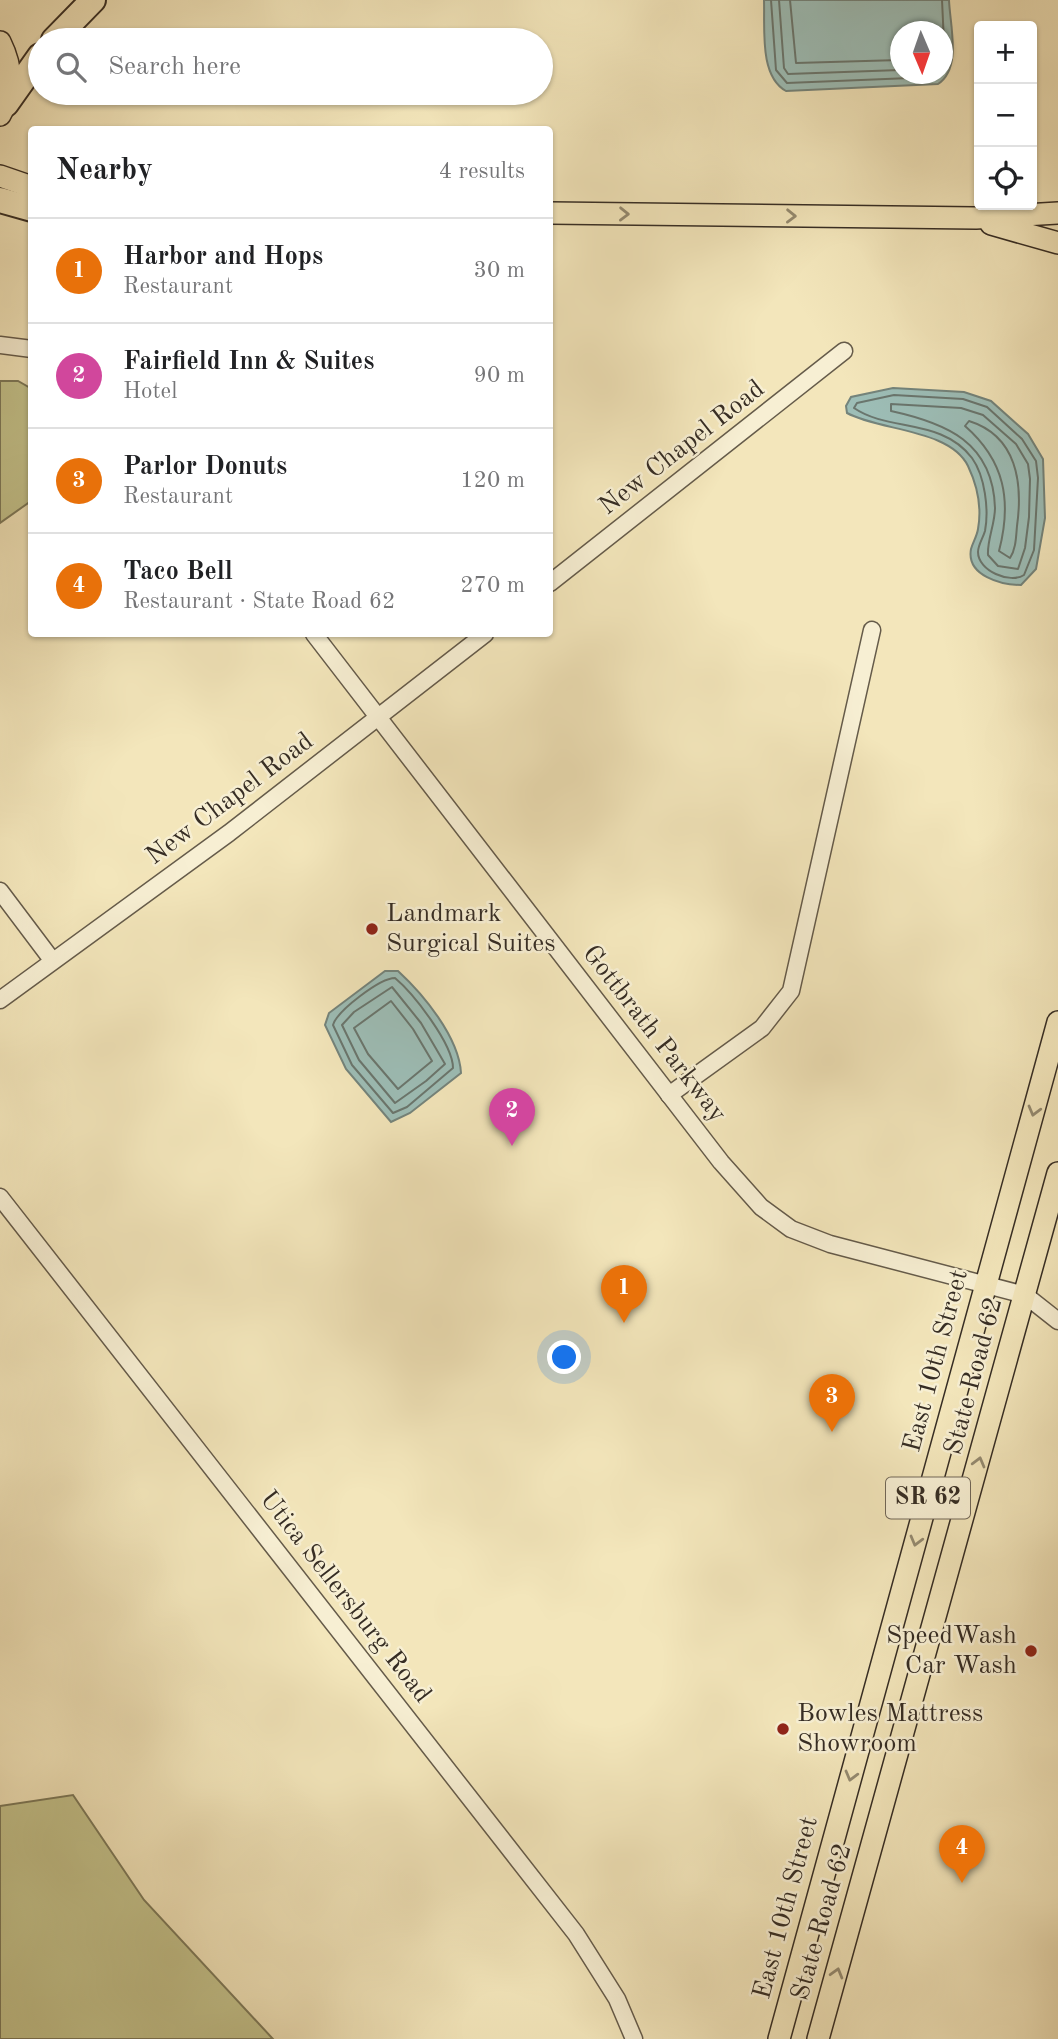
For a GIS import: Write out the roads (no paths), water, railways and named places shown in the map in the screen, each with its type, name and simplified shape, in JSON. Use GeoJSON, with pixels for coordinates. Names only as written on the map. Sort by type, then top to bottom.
{"type":"FeatureCollection","features":[{"type":"Feature","properties":{"kind":"highway"},"geometry":{"type":"LineString","coordinates":[[66,28],[93,0]]}},
{"type":"Feature","properties":{"kind":"highway"},"geometry":{"type":"LineString","coordinates":[[3,109],[28,73]]}},
{"type":"Feature","properties":{"kind":"highway"},"geometry":{"type":"LineString","coordinates":[[0,200],[28,208]]}},
{"type":"Feature","properties":{"kind":"main road"},"geometry":{"type":"LineString","coordinates":[[0,42],[9,61],[11,79],[3,109]]}},
{"type":"Feature","properties":{"kind":"main road"},"geometry":{"type":"LineString","coordinates":[[0,176],[28,186]]}},
{"type":"Feature","properties":{"kind":"main road"},"geometry":{"type":"LineString","coordinates":[[553,213],[976,218],[1058,213]]}},
{"type":"Feature","properties":{"kind":"main road"},"geometry":{"type":"LineString","coordinates":[[976,218],[1058,243]]}},
{"type":"Feature","properties":{"kind":"main road","name":"East 10th Street"},"geometry":{"type":"LineString","coordinates":[[779,2039],[1058,1022]]}},
{"type":"Feature","properties":{"kind":"main road","name":"State Road 62"},"geometry":{"type":"LineString","coordinates":[[818,2039],[1058,1173]]}},
{"type":"Feature","properties":{"kind":"street"},"geometry":{"type":"LineString","coordinates":[[0,345],[28,348]]}},
{"type":"Feature","properties":{"kind":"street","name":"New Chapel Road"},"geometry":{"type":"LineString","coordinates":[[553,581],[844,351]]}},
{"type":"Feature","properties":{"kind":"street"},"geometry":{"type":"LineString","coordinates":[[669,1094],[762,1028],[791,991],[872,630]]}},
{"type":"Feature","properties":{"kind":"street","name":"Gottbrath Parkway"},"geometry":{"type":"LineString","coordinates":[[316,637],[721,1162],[761,1207],[791,1229],[831,1244],[1025,1295],[1058,1321]]}},
{"type":"Feature","properties":{"kind":"street","name":"New Chapel Road"},"geometry":{"type":"LineString","coordinates":[[0,1000],[229,833],[481,637]]}},
{"type":"Feature","properties":{"kind":"street"},"geometry":{"type":"LineString","coordinates":[[0,891],[52,960]]}},
{"type":"Feature","properties":{"kind":"street","name":"Utica Sellersburg Road"},"geometry":{"type":"LineString","coordinates":[[0,1197],[576,1934],[617,1999],[634,2039]]}},
{"type":"Feature","properties":{"kind":"water"},"geometry":{"type":"Polygon","coordinates":[[[764,0],[949,0],[951,21],[890,21],[890,84],[938,84],[786,91],[777,84],[771,74],[764,37],[764,0]]]}},
{"type":"Feature","properties":{"kind":"water"},"geometry":{"type":"Polygon","coordinates":[[[893,388],[964,392],[991,401],[1028,434],[1043,459],[1045,518],[1036,569],[1021,585],[996,581],[974,566],[971,549],[978,529],[979,504],[971,473],[959,454],[931,438],[847,413],[846,406],[851,397],[893,388]]]}},
{"type":"Feature","properties":{"kind":"water"},"geometry":{"type":"Polygon","coordinates":[[[385,971],[398,971],[438,1017],[454,1045],[461,1073],[410,1113],[391,1122],[346,1069],[325,1025],[329,1013],[385,971]]]}},
{"type":"Feature","properties":{"kind":"place","name":"Landmark Surgical Suites"},"geometry":{"type":"Point","coordinates":[372,929]}},
{"type":"Feature","properties":{"kind":"place","name":"Fairfield Inn & Suites"},"geometry":{"type":"Point","coordinates":[512,1146]}},
{"type":"Feature","properties":{"kind":"place","name":"Harbor and Hops"},"geometry":{"type":"Point","coordinates":[624,1323]}},
{"type":"Feature","properties":{"kind":"place","name":"Parlor Donuts"},"geometry":{"type":"Point","coordinates":[832,1432]}},
{"type":"Feature","properties":{"kind":"place","name":"SpeedWash Car Wash"},"geometry":{"type":"Point","coordinates":[1031,1651]}},
{"type":"Feature","properties":{"kind":"place","name":"Bowles Mattress Showroom"},"geometry":{"type":"Point","coordinates":[783,1729]}},
{"type":"Feature","properties":{"kind":"place","name":"Taco Bell"},"geometry":{"type":"Point","coordinates":[962,1883]}}]}
